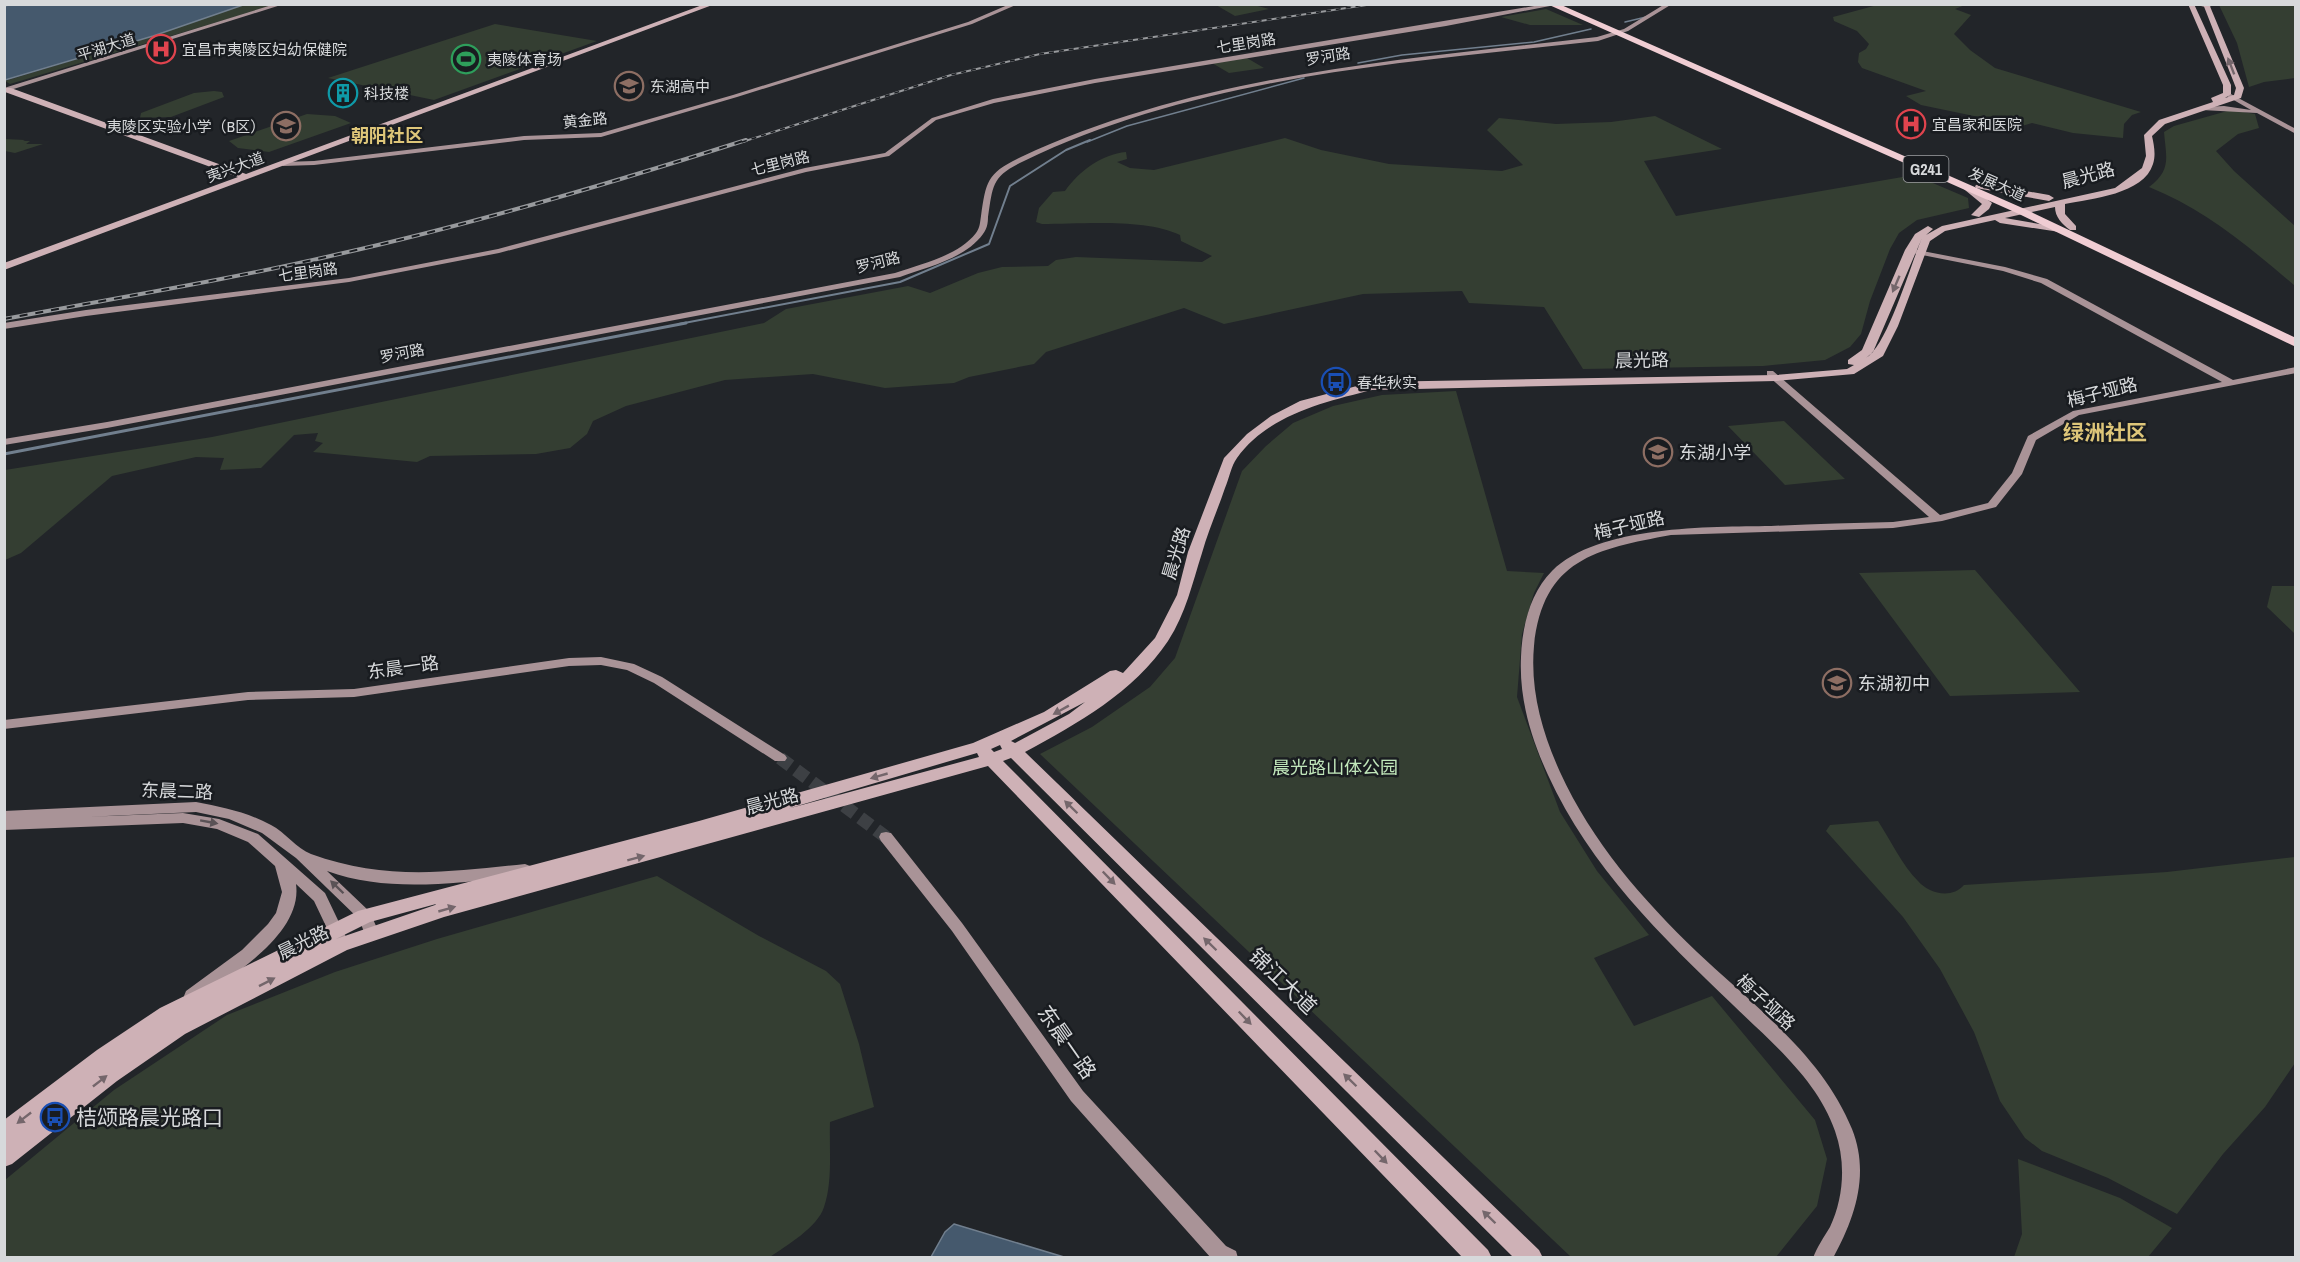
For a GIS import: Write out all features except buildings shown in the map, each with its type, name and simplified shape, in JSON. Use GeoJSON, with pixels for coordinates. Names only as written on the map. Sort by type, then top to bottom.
{"type":"FeatureCollection","features":[{"type":"Feature","properties":{"kind":"highway","name":"发展大道"},"geometry":{"type":"LineString","coordinates":[[1561,4],[1619,32]]}},
{"type":"Feature","properties":{"kind":"highway","name":"发展大道"},"geometry":{"type":"LineString","coordinates":[[1552,5],[2022,208],[2295,334]]}},
{"type":"Feature","properties":{"kind":"highway","name":"发展大道"},"geometry":{"type":"LineString","coordinates":[[2068,229],[2295,343]]}},
{"type":"Feature","properties":{"kind":"main road","name":"平湖大道"},"geometry":{"type":"LineString","coordinates":[[5,89],[280,4]]}},
{"type":"Feature","properties":{"kind":"main road","name":"夷兴大道"},"geometry":{"type":"LineString","coordinates":[[4,266],[702,4]]}},
{"type":"Feature","properties":{"kind":"main road","name":"夷兴大道"},"geometry":{"type":"LineString","coordinates":[[245,176],[283,164],[712,4]]}},
{"type":"Feature","properties":{"kind":"main road","name":"黄金路"},"geometry":{"type":"LineString","coordinates":[[283,164],[314,163],[524,138],[601,135],[970,23],[1016,4]]}},
{"type":"Feature","properties":{"kind":"main road","name":"罗河路"},"geometry":{"type":"LineString","coordinates":[[4,443],[897,274],[944,257],[972,242],[982,230],[989,188],[994,178],[1004,170],[1052,146],[1112,123],[1236,87],[1278,79],[1400,61],[1598,39],[1619,32],[1670,4]]}},
{"type":"Feature","properties":{"kind":"main road"},"geometry":{"type":"LineString","coordinates":[[2191,4],[2226,86],[2263,114],[2295,130]]}},
{"type":"Feature","properties":{"kind":"main road"},"geometry":{"type":"LineString","coordinates":[[2196,4],[2207,5],[2235,94],[2260,105],[2295,130]]}},
{"type":"Feature","properties":{"kind":"main road","name":"七里岗路"},"geometry":{"type":"LineString","coordinates":[[4,326],[349,280],[499,251],[805,171],[887,155],[934,119],[1004,99],[1095,81],[1438,26],[1552,5]]}},
{"type":"Feature","properties":{"kind":"main road"},"geometry":{"type":"LineString","coordinates":[[5,89],[163,149],[245,176]]}},
{"type":"Feature","properties":{"kind":"main road","name":"晨光路"},"geometry":{"type":"LineString","coordinates":[[4,1133],[104,1056],[168,1014],[365,916],[985,753],[1008,746],[1075,718],[1128,677],[1161,640],[1184,595],[1195,552],[1230,458],[1251,437],[1275,419],[1304,404],[1334,394],[1372,386],[1850,372],[1877,356],[1893,326],[1916,251],[1926,239],[1942,229],[1982,217],[2118,190],[2143,176],[2152,156],[2148,135],[2162,122],[2204,109],[2235,94]]}},
{"type":"Feature","properties":{"kind":"main road","name":"晨光路"},"geometry":{"type":"LineString","coordinates":[[2022,208],[2049,198],[2109,186],[2134,173],[2143,153],[2138,133],[2152,119],[2235,94]]}},
{"type":"Feature","properties":{"kind":"main road"},"geometry":{"type":"LineString","coordinates":[[2204,109],[2224,108],[2263,114]]}},
{"type":"Feature","properties":{"kind":"main road"},"geometry":{"type":"LineString","coordinates":[[1974,187],[2049,198]]}},
{"type":"Feature","properties":{"kind":"main road"},"geometry":{"type":"LineString","coordinates":[[1974,187],[1987,203],[1982,217],[2068,229]]}},
{"type":"Feature","properties":{"kind":"main road"},"geometry":{"type":"LineString","coordinates":[[2061,203],[2058,211],[2068,229]]}},
{"type":"Feature","properties":{"kind":"main road"},"geometry":{"type":"LineString","coordinates":[[1916,251],[2005,269],[2043,281],[2232,383]]}},
{"type":"Feature","properties":{"kind":"main road","name":"梅子垭路"},"geometry":{"type":"LineString","coordinates":[[1822,1257],[1837,1236],[1846,1210],[1853,1174],[1851,1149],[1833,1106],[1821,1085],[1800,1060],[1649,916],[1584,832],[1557,785],[1535,726],[1526,665],[1533,614],[1549,581],[1559,570],[1593,551],[1616,543],[1671,532],[1893,525],[1938,519],[1992,506],[2017,474],[2032,438],[2076,413],[2295,370]]}},
{"type":"Feature","properties":{"kind":"main road"},"geometry":{"type":"LineString","coordinates":[[1773,375],[1938,519]]}},
{"type":"Feature","properties":{"kind":"main road","name":"东晨一路"},"geometry":{"type":"LineString","coordinates":[[4,725],[248,696],[354,693],[569,662],[601,661],[630,667],[658,680],[780,758]]}},
{"type":"Feature","properties":{"kind":"main road","name":"锦江大道"},"geometry":{"type":"LineString","coordinates":[[1008,746],[1531,1257]]}},
{"type":"Feature","properties":{"kind":"main road"},"geometry":{"type":"LineString","coordinates":[[985,753],[1480,1257]]}},
{"type":"Feature","properties":{"kind":"main road","name":"晨光路"},"geometry":{"type":"LineString","coordinates":[[4,1157],[110,1074],[178,1028],[340,945],[370,933],[452,908],[853,799],[985,753]]}},
{"type":"Feature","properties":{"kind":"main road","name":"东晨二路"},"geometry":{"type":"LineString","coordinates":[[4,816],[149,807],[195,807],[232,814],[267,829],[301,854],[365,916],[370,933]]}},
{"type":"Feature","properties":{"kind":"main road","name":"东晨二路"},"geometry":{"type":"LineString","coordinates":[[4,825],[183,818],[219,824],[253,838],[320,897],[336,929],[340,945]]}},
{"type":"Feature","properties":{"kind":"main road","name":"东晨一路"},"geometry":{"type":"LineString","coordinates":[[886,837],[957,927],[1077,1096],[1219,1252],[1229,1257]]}},
{"type":"Feature","properties":{"kind":"main road"},"geometry":{"type":"LineString","coordinates":[[301,854],[343,872],[406,879],[437,879],[559,866]]}},
{"type":"Feature","properties":{"kind":"main road"},"geometry":{"type":"LineString","coordinates":[[168,1014],[252,949],[280,920],[288,902],[290,884],[281,861]]}},
{"type":"Feature","properties":{"kind":"green space"},"geometry":{"type":"Polygon","coordinates":[[[1881,4],[1965,5],[1955,9],[1971,15],[1954,34],[1970,50],[1995,68],[2141,112],[2132,115],[2124,124],[2123,138],[2073,133],[2032,123],[2022,126],[1921,105],[1906,96],[1926,91],[1862,68],[1858,62],[1859,53],[1869,44],[1857,31],[1834,21],[1833,17],[1881,4]]]}},
{"type":"Feature","properties":{"kind":"green space"},"geometry":{"type":"Polygon","coordinates":[[[243,5],[274,5],[10,84],[5,81],[153,36],[243,5]]]}},
{"type":"Feature","properties":{"kind":"green space"},"geometry":{"type":"Polygon","coordinates":[[[1216,5],[1254,5],[1269,9],[1235,16],[1216,5]]]}},
{"type":"Feature","properties":{"kind":"green space"},"geometry":{"type":"Polygon","coordinates":[[[2219,5],[2295,5],[2295,78],[2264,82],[2249,87],[2237,43],[2219,5]]]}},
{"type":"Feature","properties":{"kind":"green space"},"geometry":{"type":"Polygon","coordinates":[[[1546,9],[1583,25],[1530,25],[1501,17],[1546,9]]]}},
{"type":"Feature","properties":{"kind":"green space","name":"夷陵体育场"},"geometry":{"type":"Polygon","coordinates":[[[495,24],[597,41],[434,100],[328,78],[495,24]]]}},
{"type":"Feature","properties":{"kind":"green space"},"geometry":{"type":"Polygon","coordinates":[[[1247,58],[1264,68],[1229,73],[1212,63],[1247,58]]]}},
{"type":"Feature","properties":{"kind":"green space"},"geometry":{"type":"Polygon","coordinates":[[[222,92],[224,97],[171,117],[140,118],[141,113],[194,93],[222,92]]]}},
{"type":"Feature","properties":{"kind":"green space"},"geometry":{"type":"Polygon","coordinates":[[[2231,110],[2255,114],[2259,128],[2238,134],[2216,151],[2234,171],[2295,226],[2295,286],[2226,230],[2170,196],[2149,187],[2161,175],[2166,162],[2164,132],[2174,126],[2231,110]]]}},
{"type":"Feature","properties":{"kind":"green space"},"geometry":{"type":"Polygon","coordinates":[[[307,114],[335,116],[351,123],[269,152],[238,148],[229,141],[307,114]]]}},
{"type":"Feature","properties":{"kind":"green space"},"geometry":{"type":"Polygon","coordinates":[[[1655,116],[1722,149],[1644,161],[1676,216],[1914,175],[1968,198],[1969,208],[1917,220],[1899,233],[1890,249],[1870,301],[1861,334],[1850,347],[1825,360],[1763,366],[1583,369],[1544,307],[1469,303],[1462,291],[1363,294],[1224,324],[1184,308],[1046,352],[1034,364],[969,377],[954,383],[885,388],[813,374],[725,380],[626,406],[593,421],[587,434],[570,448],[536,454],[430,456],[417,462],[313,452],[323,443],[315,441],[318,433],[294,435],[261,468],[220,470],[224,458],[196,457],[112,476],[21,553],[5,560],[5,470],[212,437],[764,323],[786,309],[908,286],[930,293],[978,273],[1002,267],[1048,266],[1056,260],[1076,257],[1202,262],[1212,256],[1181,241],[1180,235],[1149,226],[1036,222],[1039,208],[1053,192],[1065,191],[1084,170],[1117,153],[1126,152],[1127,159],[1117,162],[1130,168],[1154,170],[1285,138],[1321,150],[1389,164],[1502,171],[1523,165],[1487,130],[1499,118],[1556,124],[1611,122],[1655,116]]]}},
{"type":"Feature","properties":{"kind":"green space"},"geometry":{"type":"Polygon","coordinates":[[[5,139],[30,141],[26,144],[43,144],[15,153],[5,151],[5,139]]]}},
{"type":"Feature","properties":{"kind":"green space","name":"晨光路山体公园"},"geometry":{"type":"Polygon","coordinates":[[[1456,391],[1507,571],[1544,573],[1534,593],[1522,634],[1517,697],[1560,812],[1597,871],[1649,935],[1594,958],[1634,1026],[1712,996],[1815,1120],[1827,1159],[1817,1206],[1776,1257],[1571,1257],[1040,754],[1092,727],[1150,687],[1175,658],[1242,471],[1266,446],[1293,423],[1333,406],[1382,395],[1456,391]]]}},
{"type":"Feature","properties":{"kind":"green space"},"geometry":{"type":"Polygon","coordinates":[[[1784,421],[1845,479],[1785,485],[1728,426],[1784,421]]]}},
{"type":"Feature","properties":{"kind":"green space"},"geometry":{"type":"Polygon","coordinates":[[[1975,570],[2080,692],[1950,696],[1859,573],[1975,570]]]}},
{"type":"Feature","properties":{"kind":"green space"},"geometry":{"type":"Polygon","coordinates":[[[2272,586],[2295,586],[2295,634],[2267,607],[2272,586]]]}},
{"type":"Feature","properties":{"kind":"green space"},"geometry":{"type":"Polygon","coordinates":[[[1878,821],[1912,875],[1928,889],[1941,893],[1953,892],[1964,885],[2167,872],[2295,857],[2295,1063],[2265,1107],[2223,1154],[2177,1214],[2108,1178],[2042,1151],[2025,1138],[2000,1101],[1974,1032],[1940,969],[1903,917],[1826,831],[1830,825],[1878,821]]]}},
{"type":"Feature","properties":{"kind":"green space"},"geometry":{"type":"Polygon","coordinates":[[[657,876],[759,936],[826,971],[840,984],[859,1044],[874,1107],[830,1122],[830,1176],[827,1197],[821,1214],[793,1242],[770,1257],[5,1257],[5,1180],[114,1090],[227,1015],[335,972],[437,939],[657,876]]]}},
{"type":"Feature","properties":{"kind":"green space"},"geometry":{"type":"Polygon","coordinates":[[[2018,1159],[2120,1198],[2172,1228],[2148,1257],[2014,1257],[2022,1234],[2018,1159]]]}},
{"type":"Feature","properties":{"kind":"water"},"geometry":{"type":"Polygon","coordinates":[[[243,5],[153,36],[5,80],[5,6],[243,5]]]}},
{"type":"Feature","properties":{"kind":"water"},"geometry":{"type":"Polygon","coordinates":[[[954,1224],[1064,1257],[931,1257],[945,1232],[954,1224]]]}},
{"type":"Feature","properties":{"kind":"waterway"},"geometry":{"type":"LineString","coordinates":[[1625,22],[1646,17]]}},
{"type":"Feature","properties":{"kind":"waterway"},"geometry":{"type":"LineString","coordinates":[[1358,63],[1402,55],[1534,42],[1591,29]]}},
{"type":"Feature","properties":{"kind":"waterway"},"geometry":{"type":"LineString","coordinates":[[1087,142],[1127,126],[1304,78]]}},
{"type":"Feature","properties":{"kind":"waterway"},"geometry":{"type":"LineString","coordinates":[[679,324],[900,282],[989,244],[1010,186],[1066,150],[1090,140]]}},
{"type":"Feature","properties":{"kind":"waterway"},"geometry":{"type":"LineString","coordinates":[[4,454],[686,323]]}},
{"type":"Feature","properties":{"kind":"tunnel"},"geometry":{"type":"LineString","coordinates":[[780,758],[886,837]]}},
{"type":"Feature","properties":{"kind":"railway"},"geometry":{"type":"LineString","coordinates":[[742,142],[951,75],[1040,54],[1373,4]]}},
{"type":"Feature","properties":{"kind":"railway"},"geometry":{"type":"LineString","coordinates":[[4,319],[255,272],[391,242],[544,202],[746,140]]}},
{"type":"Feature","properties":{"kind":"place","name":"宜昌市夷陵区妇幼保健院"},"geometry":{"type":"Point","coordinates":[161,49]}},
{"type":"Feature","properties":{"kind":"place","name":"夷陵体育场"},"geometry":{"type":"Point","coordinates":[466,59]}},
{"type":"Feature","properties":{"kind":"place","name":"东湖高中"},"geometry":{"type":"Point","coordinates":[629,86]}},
{"type":"Feature","properties":{"kind":"place","name":"科技楼"},"geometry":{"type":"Point","coordinates":[343,93]}},
{"type":"Feature","properties":{"kind":"place","name":"宜昌家和医院"},"geometry":{"type":"Point","coordinates":[1911,124]}},
{"type":"Feature","properties":{"kind":"place","name":"夷陵区实验小学（B区）"},"geometry":{"type":"Point","coordinates":[286,126]}},
{"type":"Feature","properties":{"kind":"place","name":"春华秋实"},"geometry":{"type":"Point","coordinates":[1336,382]}},
{"type":"Feature","properties":{"kind":"place","name":"东湖小学"},"geometry":{"type":"Point","coordinates":[1658,452]}},
{"type":"Feature","properties":{"kind":"place","name":"东湖初中"},"geometry":{"type":"Point","coordinates":[1837,683]}},
{"type":"Feature","properties":{"kind":"place","name":"桔颂路晨光路口"},"geometry":{"type":"Point","coordinates":[55,1117]}},
{"type":"Feature","properties":{"kind":"district","name":"朝阳社区"},"geometry":{"type":"Point","coordinates":[387,135]}},
{"type":"Feature","properties":{"kind":"district","name":"绿洲社区"},"geometry":{"type":"Point","coordinates":[2105,432]}}]}
